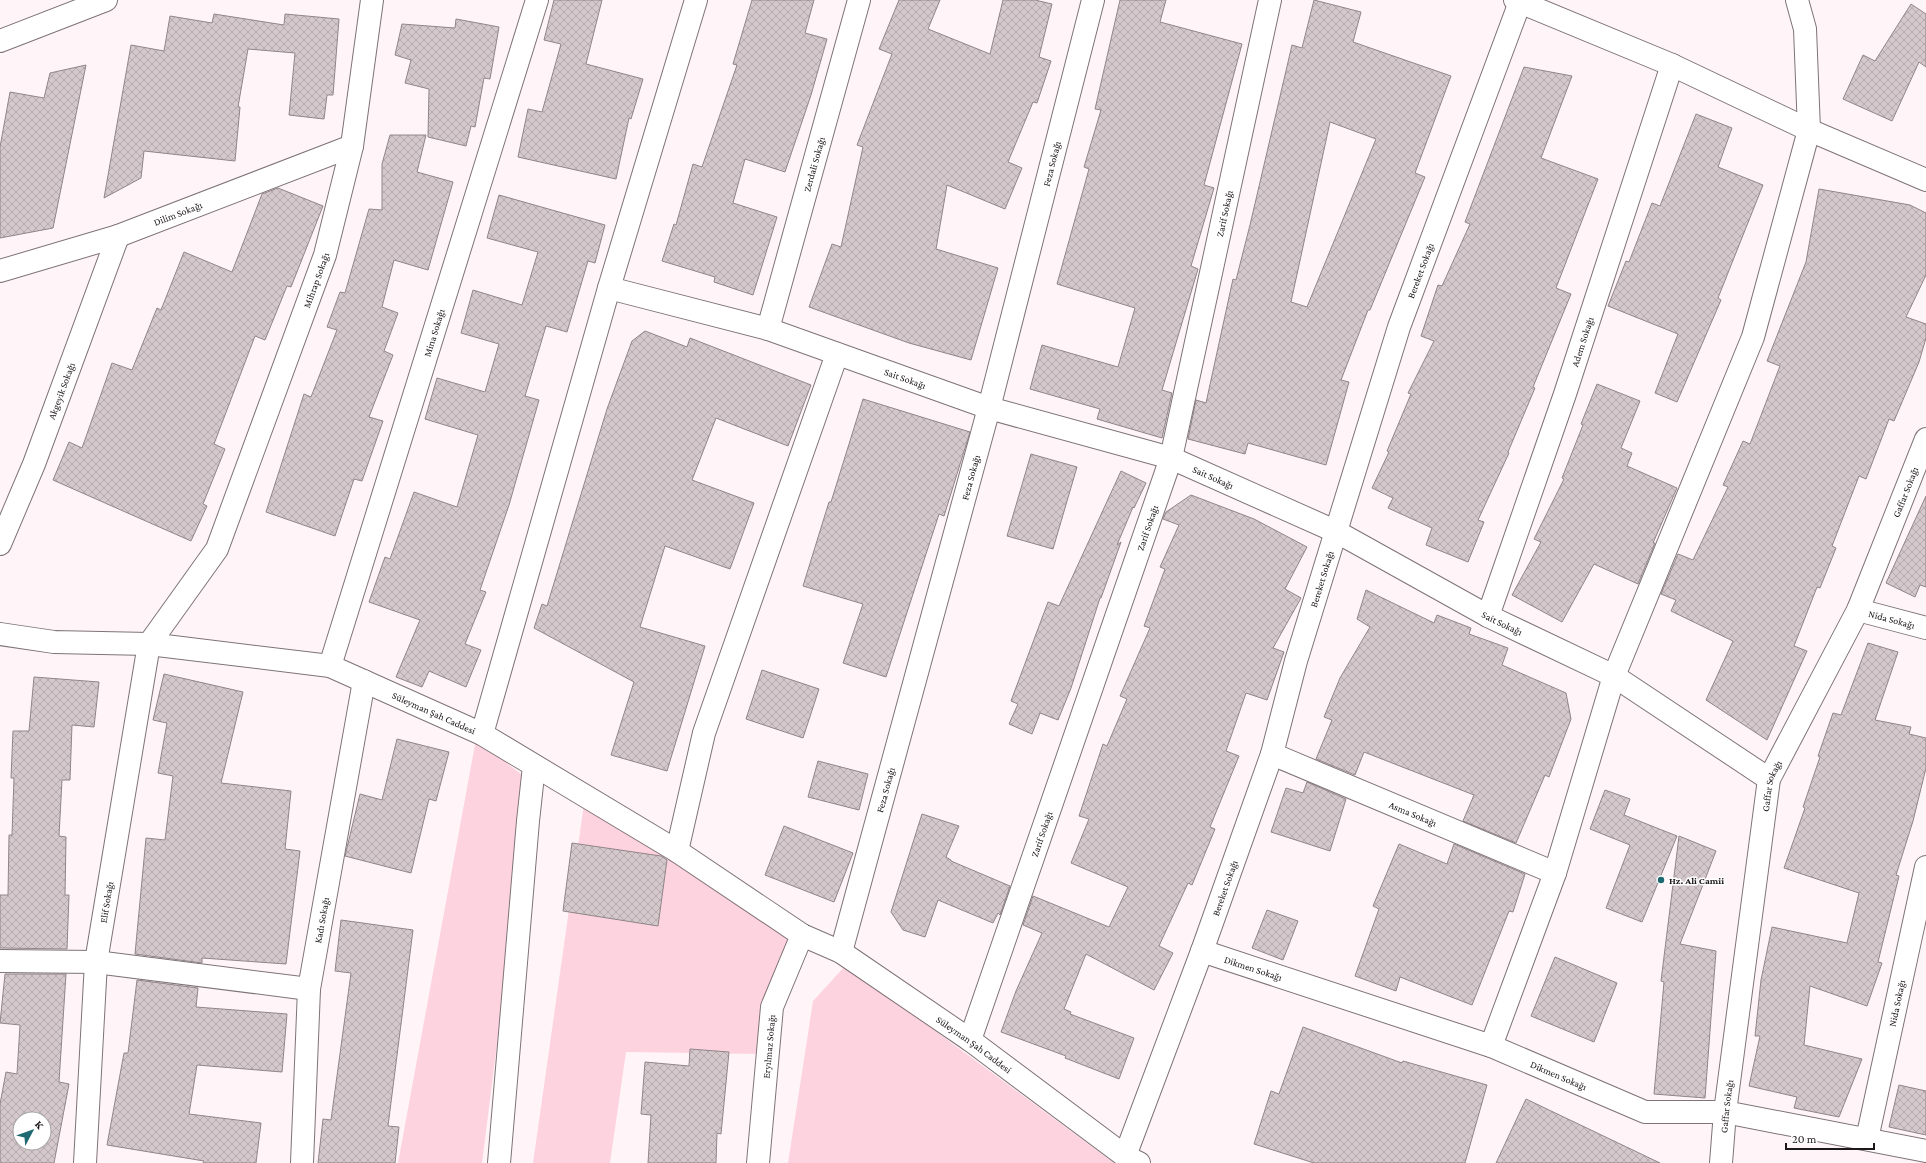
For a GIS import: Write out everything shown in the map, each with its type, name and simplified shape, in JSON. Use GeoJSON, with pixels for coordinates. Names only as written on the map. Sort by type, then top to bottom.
{"type":"FeatureCollection","features":[{"type":"Feature","properties":{"kind":"street"},"geometry":{"type":"LineString","coordinates":[[0,41],[106,0]]}},
{"type":"Feature","properties":{"kind":"street","name":"Mihrap Sokağı"},"geometry":{"type":"LineString","coordinates":[[149,644],[218,549],[325,255],[352,146],[372,0]]}},
{"type":"Feature","properties":{"kind":"street","name":"Mina Sokağı"},"geometry":{"type":"LineString","coordinates":[[330,666],[537,0]]}},
{"type":"Feature","properties":{"kind":"street"},"geometry":{"type":"LineString","coordinates":[[482,734],[609,288],[696,0]]}},
{"type":"Feature","properties":{"kind":"street","name":"Zerdali Sokağı"},"geometry":{"type":"LineString","coordinates":[[768,329],[859,0]]}},
{"type":"Feature","properties":{"kind":"street","name":"Feza Sokağı"},"geometry":{"type":"LineString","coordinates":[[841,952],[990,408],[1093,0]]}},
{"type":"Feature","properties":{"kind":"street","name":"Zarif Sokağı"},"geometry":{"type":"LineString","coordinates":[[970,1040],[1171,458],[1270,0]]}},
{"type":"Feature","properties":{"kind":"street"},"geometry":{"type":"LineString","coordinates":[[1490,1046],[1555,873],[1614,676],[1753,337],[1809,130],[1804,29],[1797,0]]}},
{"type":"Feature","properties":{"kind":"street"},"geometry":{"type":"LineString","coordinates":[[1517,1],[1672,65],[1809,130],[1926,180]]}},
{"type":"Feature","properties":{"kind":"street","name":"Bereket Sokağı"},"geometry":{"type":"LineString","coordinates":[[1132,1159],[1202,951],[1272,754],[1296,661],[1400,327],[1517,1]]}},
{"type":"Feature","properties":{"kind":"street","name":"Adem Sokağı"},"geometry":{"type":"LineString","coordinates":[[1488,616],[1567,386],[1672,65]]}},
{"type":"Feature","properties":{"kind":"street","name":"Dilim Sokağı"},"geometry":{"type":"LineString","coordinates":[[0,271],[118,236],[352,146]]}},
{"type":"Feature","properties":{"kind":"street","name":"Akgeyik Sokağı"},"geometry":{"type":"LineString","coordinates":[[0,544],[34,464],[118,236]]}},
{"type":"Feature","properties":{"kind":"street","name":"Sait Sokağı"},"geometry":{"type":"LineString","coordinates":[[609,288],[768,329],[990,408],[1171,458],[1337,532],[1488,616],[1614,676],[1769,779]]}},
{"type":"Feature","properties":{"kind":"street"},"geometry":{"type":"LineString","coordinates":[[677,852],[704,733],[838,354]]}},
{"type":"Feature","properties":{"kind":"street","name":"Gaffar Sokağı"},"geometry":{"type":"LineString","coordinates":[[1721,1163],[1725,1112],[1769,779],[1858,610],[1925,445]]}},
{"type":"Feature","properties":{"kind":"street","name":"Nida Sokağı"},"geometry":{"type":"LineString","coordinates":[[1858,610],[1926,628]]}},
{"type":"Feature","properties":{"kind":"street","name":"Süleyman Şah Caddesi"},"geometry":{"type":"LineString","coordinates":[[0,634],[54,642],[149,644],[330,666],[482,734],[677,852],[802,935],[841,952],[970,1040],[1132,1159]]}},
{"type":"Feature","properties":{"kind":"street","name":"Elif Sokağı"},"geometry":{"type":"LineString","coordinates":[[85,1163],[96,962],[149,644]]}},
{"type":"Feature","properties":{"kind":"street","name":"Kadı Sokağı"},"geometry":{"type":"LineString","coordinates":[[302,1163],[309,989],[364,681]]}},
{"type":"Feature","properties":{"kind":"street","name":"Asma Sokağı"},"geometry":{"type":"LineString","coordinates":[[1272,754],[1555,873]]}},
{"type":"Feature","properties":{"kind":"street"},"geometry":{"type":"LineString","coordinates":[[499,1163],[534,766]]}},
{"type":"Feature","properties":{"kind":"street","name":"Nida Sokağı"},"geometry":{"type":"LineString","coordinates":[[1867,1139],[1926,867]]}},
{"type":"Feature","properties":{"kind":"street","name":"Eryılmaz Sokağı"},"geometry":{"type":"LineString","coordinates":[[758,1163],[772,1008],[802,935]]}},
{"type":"Feature","properties":{"kind":"street","name":"Dikmen Sokağı"},"geometry":{"type":"LineString","coordinates":[[1202,951],[1490,1046],[1645,1112],[1725,1112],[1926,1151]]}},
{"type":"Feature","properties":{"kind":"street"},"geometry":{"type":"LineString","coordinates":[[0,961],[96,962],[309,989]]}},
{"type":"Feature","properties":{"kind":"shaded area"},"geometry":{"type":"Polygon","coordinates":[[[476,739],[530,781],[482,1163],[398,1163],[476,739]]]}},
{"type":"Feature","properties":{"kind":"shaded area"},"geometry":{"type":"Polygon","coordinates":[[[584,804],[801,938],[767,1054],[626,1052],[610,1163],[533,1163],[584,804]]]}},
{"type":"Feature","properties":{"kind":"shaded area"},"geometry":{"type":"Polygon","coordinates":[[[846,965],[1114,1163],[788,1163],[813,1001],[846,965]]]}},
{"type":"Feature","properties":{"kind":"building"},"geometry":{"type":"Polygon","coordinates":[[[554,0],[602,0],[586,64],[643,79],[631,119],[629,118],[616,179],[518,157],[528,109],[542,112],[561,44],[544,40],[554,0]]]}},
{"type":"Feature","properties":{"kind":"building"},"geometry":{"type":"Polygon","coordinates":[[[752,0],[814,0],[805,33],[827,39],[811,95],[785,172],[745,159],[733,203],[777,217],[753,295],[714,282],[715,277],[662,261],[674,224],[676,225],[693,164],[702,167],[737,65],[733,64],[752,0]]]}},
{"type":"Feature","properties":{"kind":"building"},"geometry":{"type":"Polygon","coordinates":[[[899,0],[940,0],[928,29],[990,54],[1003,0],[1035,0],[1052,4],[1039,57],[1051,61],[1037,103],[1033,102],[1008,162],[1022,168],[1005,209],[947,185],[936,249],[998,268],[971,360],[909,343],[809,307],[832,244],[841,247],[863,147],[857,145],[892,54],[879,49],[899,0]]]}},
{"type":"Feature","properties":{"kind":"building"},"geometry":{"type":"Polygon","coordinates":[[[1120,0],[1166,0],[1160,22],[1242,44],[1204,185],[1214,188],[1191,266],[1198,269],[1162,390],[1172,393],[1162,438],[1097,419],[1100,409],[1030,389],[1042,345],[1118,367],[1135,308],[1057,284],[1089,169],[1084,167],[1101,110],[1095,109],[1120,0]]]}},
{"type":"Feature","properties":{"kind":"building"},"geometry":{"type":"Polygon","coordinates":[[[1314,0],[1361,12],[1353,42],[1451,76],[1415,173],[1425,177],[1370,310],[1368,310],[1341,380],[1349,382],[1326,465],[1248,443],[1245,454],[1188,439],[1196,400],[1206,403],[1233,279],[1236,280],[1250,225],[1292,45],[1302,48],[1314,0]],[[1330,122],[1291,302],[1307,307],[1376,139],[1330,122]]]}},
{"type":"Feature","properties":{"kind":"building"},"geometry":{"type":"Polygon","coordinates":[[[1911,4],[1926,14],[1926,67],[1919,62],[1892,121],[1843,99],[1863,55],[1875,61],[1911,4]]]}},
{"type":"Feature","properties":{"kind":"building"},"geometry":{"type":"Polygon","coordinates":[[[214,14],[284,25],[285,14],[339,19],[333,95],[327,95],[324,119],[289,115],[295,53],[248,49],[238,107],[240,107],[235,161],[144,151],[141,178],[104,198],[131,45],[164,51],[170,16],[212,23],[214,14]]]}},
{"type":"Feature","properties":{"kind":"building"},"geometry":{"type":"Polygon","coordinates":[[[456,19],[499,27],[490,79],[484,78],[475,127],[471,126],[466,146],[428,137],[429,89],[405,83],[411,60],[395,55],[402,24],[455,28],[456,19]]]}},
{"type":"Feature","properties":{"kind":"building"},"geometry":{"type":"Polygon","coordinates":[[[86,65],[53,228],[0,238],[0,147],[10,92],[44,98],[50,73],[86,65]]]}},
{"type":"Feature","properties":{"kind":"building"},"geometry":{"type":"Polygon","coordinates":[[[1524,67],[1572,76],[1541,158],[1598,179],[1556,288],[1571,294],[1533,387],[1535,388],[1508,452],[1509,453],[1478,520],[1484,522],[1468,562],[1426,545],[1432,528],[1388,508],[1393,498],[1372,488],[1389,452],[1387,451],[1411,394],[1408,393],[1434,341],[1421,336],[1438,285],[1442,286],[1470,224],[1465,222],[1524,67]]]}},
{"type":"Feature","properties":{"kind":"building"},"geometry":{"type":"Polygon","coordinates":[[[1696,114],[1732,128],[1718,167],[1763,185],[1718,298],[1721,300],[1677,402],[1655,393],[1678,334],[1608,306],[1626,261],[1629,262],[1652,203],[1660,206],[1696,114]]]}},
{"type":"Feature","properties":{"kind":"building"},"geometry":{"type":"Polygon","coordinates":[[[390,135],[426,135],[417,172],[453,182],[428,270],[394,260],[382,307],[398,313],[384,351],[393,355],[369,417],[383,421],[362,481],[354,479],[335,536],[266,512],[304,394],[311,397],[337,330],[327,327],[340,292],[345,293],[369,209],[382,210],[382,164],[390,135]]]}},
{"type":"Feature","properties":{"kind":"building"},"geometry":{"type":"Polygon","coordinates":[[[278,188],[323,206],[291,287],[287,286],[265,340],[255,336],[214,444],[225,449],[203,504],[207,506],[191,541],[53,480],[69,442],[82,448],[112,363],[132,370],[157,308],[161,310],[184,252],[232,272],[262,194],[278,188]]]}},
{"type":"Feature","properties":{"kind":"building"},"geometry":{"type":"Polygon","coordinates":[[[1819,189],[1910,205],[1926,213],[1926,275],[1906,317],[1926,324],[1926,338],[1919,362],[1894,421],[1889,419],[1866,479],[1859,476],[1832,546],[1836,548],[1820,588],[1817,587],[1794,646],[1807,651],[1767,740],[1706,700],[1733,641],[1671,611],[1676,600],[1661,594],[1678,554],[1693,560],[1728,487],[1723,485],[1743,441],[1750,444],[1780,366],[1767,361],[1806,262],[1819,189]]]}},
{"type":"Feature","properties":{"kind":"building"},"geometry":{"type":"Polygon","coordinates":[[[499,195],[605,225],[595,263],[588,261],[567,332],[546,326],[525,396],[539,400],[509,505],[480,590],[486,592],[465,644],[481,650],[466,687],[429,671],[422,687],[396,677],[420,620],[369,602],[385,557],[390,559],[414,492],[457,507],[478,435],[425,419],[437,378],[485,392],[499,344],[461,333],[473,290],[522,305],[538,252],[487,238],[499,195]]]}},
{"type":"Feature","properties":{"kind":"building"},"geometry":{"type":"Polygon","coordinates":[[[645,331],[687,347],[690,338],[811,385],[788,446],[716,418],[692,480],[754,503],[730,569],[665,546],[640,627],[705,646],[667,771],[611,755],[634,682],[534,628],[542,604],[547,606],[607,409],[632,341],[645,331]]]}},
{"type":"Feature","properties":{"kind":"building"},"geometry":{"type":"Polygon","coordinates":[[[1597,384],[1640,401],[1621,448],[1632,453],[1627,466],[1677,488],[1653,543],[1655,543],[1638,584],[1594,564],[1562,622],[1512,595],[1541,542],[1534,539],[1564,479],[1562,478],[1597,384]]]}},
{"type":"Feature","properties":{"kind":"building"},"geometry":{"type":"Polygon","coordinates":[[[863,399],[970,432],[944,516],[939,514],[886,677],[843,663],[863,604],[803,586],[863,399]]]}},
{"type":"Feature","properties":{"kind":"building"},"geometry":{"type":"Polygon","coordinates":[[[1031,454],[1077,467],[1053,549],[1007,536],[1031,454]]]}},
{"type":"Feature","properties":{"kind":"building"},"geometry":{"type":"Polygon","coordinates":[[[1121,471],[1146,483],[1134,508],[1133,507],[1117,545],[1121,542],[1100,598],[1071,688],[1058,720],[1040,713],[1032,734],[1009,724],[1018,704],[1011,701],[1048,602],[1059,606],[1121,471]]]}},
{"type":"Feature","properties":{"kind":"building"},"geometry":{"type":"Polygon","coordinates":[[[1191,495],[1254,519],[1307,547],[1285,589],[1301,598],[1273,648],[1284,652],[1267,700],[1246,693],[1226,751],[1239,756],[1210,827],[1215,829],[1192,885],[1188,883],[1159,946],[1173,953],[1154,990],[1086,954],[1064,1009],[1071,1012],[1070,1014],[1134,1038],[1119,1079],[1065,1058],[1066,1056],[1001,1032],[1016,991],[1042,933],[1023,925],[1033,896],[1109,927],[1128,887],[1071,863],[1089,819],[1079,816],[1103,744],[1107,746],[1127,699],[1120,696],[1150,628],[1144,626],[1165,569],[1160,567],[1179,525],[1163,519],[1166,512],[1191,495]]]}},
{"type":"Feature","properties":{"kind":"building"},"geometry":{"type":"Polygon","coordinates":[[[1926,496],[1926,587],[1920,585],[1915,597],[1886,583],[1926,496]]]}},
{"type":"Feature","properties":{"kind":"building"},"geometry":{"type":"Polygon","coordinates":[[[1366,590],[1434,623],[1437,615],[1471,628],[1469,634],[1508,648],[1502,665],[1566,693],[1571,719],[1549,777],[1545,775],[1516,843],[1463,821],[1474,795],[1364,752],[1355,775],[1316,759],[1332,720],[1324,717],[1340,678],[1370,627],[1357,619],[1366,590]]]}},
{"type":"Feature","properties":{"kind":"building"},"geometry":{"type":"Polygon","coordinates":[[[1868,643],[1898,652],[1875,720],[1911,727],[1909,734],[1926,738],[1926,768],[1913,821],[1896,875],[1899,876],[1878,962],[1882,963],[1867,1006],[1810,986],[1804,1045],[1862,1059],[1839,1117],[1794,1108],[1797,1097],[1749,1086],[1760,1036],[1755,1036],[1761,980],[1772,927],[1847,943],[1859,893],[1784,868],[1805,808],[1803,807],[1820,757],[1818,756],[1833,713],[1841,715],[1868,643]]]}},
{"type":"Feature","properties":{"kind":"building"},"geometry":{"type":"Polygon","coordinates":[[[762,670],[819,689],[803,738],[746,719],[762,670]]]}},
{"type":"Feature","properties":{"kind":"building"},"geometry":{"type":"Polygon","coordinates":[[[164,674],[243,692],[221,783],[291,791],[285,849],[300,851],[286,964],[202,958],[202,963],[135,954],[146,838],[165,840],[173,776],[158,773],[167,723],[153,720],[164,674]]]}},
{"type":"Feature","properties":{"kind":"building"},"geometry":{"type":"Polygon","coordinates":[[[34,677],[99,682],[94,727],[72,725],[70,780],[62,780],[59,836],[66,837],[65,895],[69,895],[67,949],[0,948],[0,895],[8,895],[9,835],[12,835],[14,778],[11,778],[13,731],[29,731],[34,677]]]}},
{"type":"Feature","properties":{"kind":"building"},"geometry":{"type":"Polygon","coordinates":[[[397,739],[449,752],[436,801],[429,799],[411,873],[345,856],[360,794],[382,800],[397,739]]]}},
{"type":"Feature","properties":{"kind":"building"},"geometry":{"type":"Polygon","coordinates":[[[818,761],[868,774],[859,810],[808,797],[818,761]]]}},
{"type":"Feature","properties":{"kind":"building"},"geometry":{"type":"Polygon","coordinates":[[[1307,782],[1346,799],[1330,851],[1271,832],[1286,788],[1303,793],[1307,782]]]}},
{"type":"Feature","properties":{"kind":"building"},"geometry":{"type":"Polygon","coordinates":[[[1605,790],[1630,799],[1624,815],[1677,836],[1642,922],[1606,908],[1630,845],[1590,829],[1605,790]]]}},
{"type":"Feature","properties":{"kind":"building"},"geometry":{"type":"Polygon","coordinates":[[[922,814],[959,826],[946,857],[951,861],[1010,886],[1000,915],[998,913],[993,923],[938,900],[925,937],[903,930],[891,912],[922,814]]]}},
{"type":"Feature","properties":{"kind":"building"},"geometry":{"type":"Polygon","coordinates":[[[784,826],[853,853],[834,902],[765,875],[784,826]]]}},
{"type":"Feature","properties":{"kind":"building"},"geometry":{"type":"Polygon","coordinates":[[[1679,836],[1716,851],[1680,944],[1716,951],[1705,1098],[1654,1094],[1664,982],[1661,981],[1679,836]]]}},
{"type":"Feature","properties":{"kind":"building"},"geometry":{"type":"Polygon","coordinates":[[[572,843],[661,856],[667,860],[658,926],[563,911],[572,843]]]}},
{"type":"Feature","properties":{"kind":"building"},"geometry":{"type":"Polygon","coordinates":[[[1399,844],[1447,864],[1454,844],[1525,874],[1513,912],[1509,911],[1472,1005],[1400,977],[1396,991],[1355,976],[1379,909],[1373,906],[1399,844]]]}},
{"type":"Feature","properties":{"kind":"building"},"geometry":{"type":"Polygon","coordinates":[[[1267,910],[1298,921],[1283,960],[1252,948],[1267,910]]]}},
{"type":"Feature","properties":{"kind":"building"},"geometry":{"type":"Polygon","coordinates":[[[341,920],[413,930],[388,1126],[399,1127],[395,1163],[318,1163],[323,1119],[331,1120],[351,973],[335,971],[341,920]]]}},
{"type":"Feature","properties":{"kind":"building"},"geometry":{"type":"Polygon","coordinates":[[[1555,957],[1617,983],[1594,1042],[1531,1016],[1555,957]]]}},
{"type":"Feature","properties":{"kind":"building"},"geometry":{"type":"Polygon","coordinates":[[[5,974],[66,974],[59,1082],[69,1084],[54,1163],[0,1163],[0,1104],[6,1072],[17,1074],[20,1025],[0,1023],[5,974]]]}},
{"type":"Feature","properties":{"kind":"building"},"geometry":{"type":"Polygon","coordinates":[[[137,980],[198,988],[196,1007],[287,1014],[282,1072],[197,1065],[189,1114],[261,1123],[256,1163],[203,1163],[204,1161],[107,1145],[124,1053],[128,1053],[137,980]]]}},
{"type":"Feature","properties":{"kind":"building"},"geometry":{"type":"Polygon","coordinates":[[[1303,1027],[1402,1063],[1403,1061],[1487,1085],[1465,1163],[1314,1163],[1254,1144],[1271,1091],[1279,1094],[1303,1027]]]}},
{"type":"Feature","properties":{"kind":"building"},"geometry":{"type":"Polygon","coordinates":[[[690,1049],[729,1052],[721,1134],[717,1133],[716,1163],[648,1163],[651,1115],[641,1114],[645,1062],[689,1066],[690,1049]]]}},
{"type":"Feature","properties":{"kind":"building"},"geometry":{"type":"Polygon","coordinates":[[[1899,1085],[1926,1091],[1926,1135],[1889,1127],[1899,1085]]]}},
{"type":"Feature","properties":{"kind":"building"},"geometry":{"type":"Polygon","coordinates":[[[1526,1099],[1660,1163],[1496,1163],[1526,1099]]]}},
{"type":"Feature","properties":{"kind":"place","name":"Hz. Ali Camii"},"geometry":{"type":"Point","coordinates":[1661,880]}}]}
